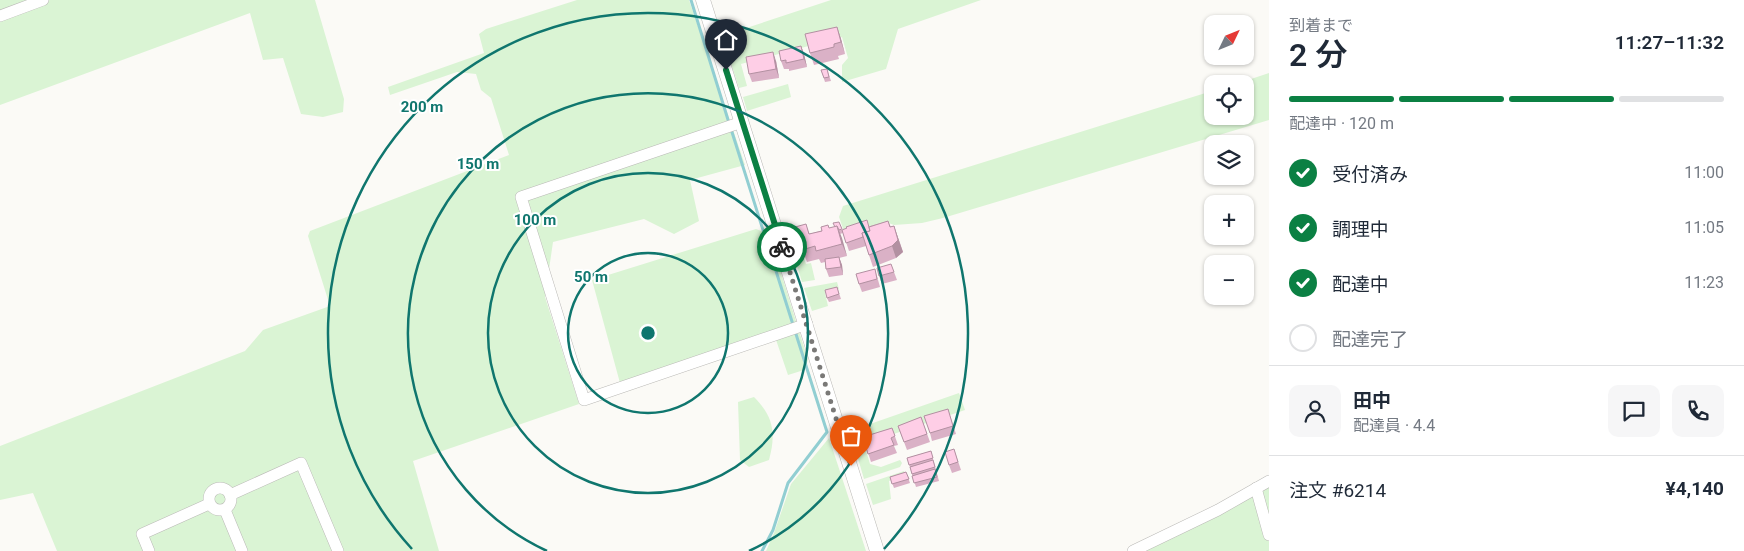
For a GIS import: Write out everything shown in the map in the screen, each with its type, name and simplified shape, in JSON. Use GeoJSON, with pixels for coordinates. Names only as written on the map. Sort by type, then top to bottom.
{"type":"FeatureCollection","features":[{"type":"Feature","properties":{"kind":"main road"},"geometry":{"type":"LineString","coordinates":[[703,0],[877,551]]}},
{"type":"Feature","properties":{"kind":"street"},"geometry":{"type":"LineString","coordinates":[[0,16],[42,0]]}},
{"type":"Feature","properties":{"kind":"street"},"geometry":{"type":"LineString","coordinates":[[742,122],[521,197],[584,400],[806,324]]}},
{"type":"Feature","properties":{"kind":"street"},"geometry":{"type":"LineString","coordinates":[[230,495],[301,463],[338,551]]}},
{"type":"Feature","properties":{"kind":"street"},"geometry":{"type":"LineString","coordinates":[[1133,551],[1218,510],[1269,481]]}},
{"type":"Feature","properties":{"kind":"street"},"geometry":{"type":"LineString","coordinates":[[209,504],[210,494],[217,488],[223,488],[230,495],[230,504],[224,510]]}},
{"type":"Feature","properties":{"kind":"street"},"geometry":{"type":"LineString","coordinates":[[1256,488],[1269,535]]}},
{"type":"Feature","properties":{"kind":"street"},"geometry":{"type":"LineString","coordinates":[[209,504],[214,509],[224,510]]}},
{"type":"Feature","properties":{"kind":"street"},"geometry":{"type":"LineString","coordinates":[[149,551],[142,534],[209,504]]}},
{"type":"Feature","properties":{"kind":"street"},"geometry":{"type":"LineString","coordinates":[[224,510],[242,551]]}},
{"type":"Feature","properties":{"kind":"green space"},"geometry":{"type":"Polygon","coordinates":[[[0,0],[315,0],[344,99],[343,112],[323,117],[301,114],[283,58],[263,60],[250,13],[0,105],[0,0]]]}},
{"type":"Feature","properties":{"kind":"green space"},"geometry":{"type":"Polygon","coordinates":[[[577,0],[689,0],[745,165],[690,180],[699,221],[674,234],[644,219],[553,242],[545,297],[579,404],[413,461],[439,551],[57,551],[33,493],[0,500],[0,446],[245,351],[263,330],[330,306],[308,236],[310,231],[509,155],[491,98],[481,90],[476,74],[457,72],[390,95],[388,87],[484,53],[479,34],[486,29],[577,0]]]}},
{"type":"Feature","properties":{"kind":"green space"},"geometry":{"type":"Polygon","coordinates":[[[831,0],[981,0],[898,29],[886,69],[842,82],[842,65],[848,58],[842,37],[741,64],[747,86],[739,88],[722,36],[831,0]]]}},
{"type":"Feature","properties":{"kind":"green space"},"geometry":{"type":"Polygon","coordinates":[[[1269,73],[1269,120],[1254,125],[1254,78],[1269,73]]]}},
{"type":"Feature","properties":{"kind":"green space"},"geometry":{"type":"Polygon","coordinates":[[[788,84],[791,97],[747,111],[743,97],[788,84]]]}},
{"type":"Feature","properties":{"kind":"green space"},"geometry":{"type":"Polygon","coordinates":[[[1204,93],[1204,125],[1252,125],[1219,135],[1204,135],[1204,140],[922,223],[894,225],[886,222],[845,234],[839,217],[843,206],[1204,93]]]}},
{"type":"Feature","properties":{"kind":"green space"},"geometry":{"type":"Polygon","coordinates":[[[756,229],[769,234],[808,360],[804,370],[788,375],[773,331],[620,383],[592,280],[756,229]]]}},
{"type":"Feature","properties":{"kind":"green space"},"geometry":{"type":"Polygon","coordinates":[[[796,233],[795,248],[800,247],[806,264],[811,263],[815,280],[802,282],[788,236],[796,233]]]}},
{"type":"Feature","properties":{"kind":"green space"},"geometry":{"type":"Polygon","coordinates":[[[837,282],[839,289],[825,293],[828,306],[812,311],[804,288],[837,282]]]}},
{"type":"Feature","properties":{"kind":"green space"},"geometry":{"type":"Polygon","coordinates":[[[959,393],[965,410],[864,444],[870,464],[881,467],[900,460],[902,463],[900,467],[864,479],[850,431],[959,393]]]}},
{"type":"Feature","properties":{"kind":"green space"},"geometry":{"type":"Polygon","coordinates":[[[754,397],[766,412],[773,434],[769,460],[749,467],[740,460],[738,402],[754,397]]]}},
{"type":"Feature","properties":{"kind":"green space"},"geometry":{"type":"Polygon","coordinates":[[[829,438],[866,551],[766,551],[791,484],[829,438]]]}},
{"type":"Feature","properties":{"kind":"green space"},"geometry":{"type":"Polygon","coordinates":[[[904,471],[905,475],[889,481],[891,499],[873,505],[866,484],[904,471]]]}},
{"type":"Feature","properties":{"kind":"green space"},"geometry":{"type":"Polygon","coordinates":[[[1269,486],[1269,551],[1142,551],[1269,486]]]}},
{"type":"Feature","properties":{"kind":"building"},"geometry":{"type":"Polygon","coordinates":[[[837,27],[841,42],[834,44],[834,47],[810,53],[805,34],[837,27]]]}},
{"type":"Feature","properties":{"kind":"building"},"geometry":{"type":"Polygon","coordinates":[[[801,46],[804,59],[786,63],[786,60],[781,61],[779,51],[801,46]]]}},
{"type":"Feature","properties":{"kind":"building"},"geometry":{"type":"Polygon","coordinates":[[[773,52],[776,69],[749,74],[746,57],[773,52]]]}},
{"type":"Feature","properties":{"kind":"building"},"geometry":{"type":"Polygon","coordinates":[[[827,69],[829,77],[824,78],[821,70],[827,69]]]}},
{"type":"Feature","properties":{"kind":"building"},"geometry":{"type":"Polygon","coordinates":[[[867,220],[870,231],[862,233],[863,237],[846,243],[842,230],[867,220]]]}},
{"type":"Feature","properties":{"kind":"building"},"geometry":{"type":"Polygon","coordinates":[[[888,221],[890,227],[894,226],[898,240],[892,246],[869,255],[862,233],[870,231],[869,227],[888,221]]]}},
{"type":"Feature","properties":{"kind":"building"},"geometry":{"type":"Polygon","coordinates":[[[839,222],[842,229],[839,230],[833,223],[839,222]]]}},
{"type":"Feature","properties":{"kind":"building"},"geometry":{"type":"Polygon","coordinates":[[[806,224],[809,234],[822,231],[821,227],[828,225],[829,228],[837,226],[842,244],[816,251],[815,246],[802,250],[798,234],[790,236],[788,229],[806,224]]]}},
{"type":"Feature","properties":{"kind":"building"},"geometry":{"type":"Polygon","coordinates":[[[839,257],[841,267],[826,269],[825,259],[839,257]]]}},
{"type":"Feature","properties":{"kind":"building"},"geometry":{"type":"Polygon","coordinates":[[[891,264],[894,272],[879,276],[877,268],[891,264]]]}},
{"type":"Feature","properties":{"kind":"building"},"geometry":{"type":"Polygon","coordinates":[[[875,269],[877,279],[859,284],[856,274],[875,269]]]}},
{"type":"Feature","properties":{"kind":"building"},"geometry":{"type":"Polygon","coordinates":[[[837,287],[839,294],[827,298],[825,290],[837,287]]]}},
{"type":"Feature","properties":{"kind":"building"},"geometry":{"type":"Polygon","coordinates":[[[948,409],[953,426],[930,433],[924,416],[948,409]]]}},
{"type":"Feature","properties":{"kind":"building"},"geometry":{"type":"Polygon","coordinates":[[[921,417],[927,434],[904,442],[898,426],[921,417]]]}},
{"type":"Feature","properties":{"kind":"building"},"geometry":{"type":"Polygon","coordinates":[[[892,428],[895,436],[891,438],[894,445],[868,454],[863,437],[892,428]]]}},
{"type":"Feature","properties":{"kind":"building"},"geometry":{"type":"Polygon","coordinates":[[[954,449],[958,462],[949,465],[945,452],[954,449]]]}},
{"type":"Feature","properties":{"kind":"building"},"geometry":{"type":"Polygon","coordinates":[[[931,451],[933,458],[909,465],[907,458],[931,451]]]}},
{"type":"Feature","properties":{"kind":"building"},"geometry":{"type":"Polygon","coordinates":[[[933,460],[935,467],[912,474],[910,467],[933,460]]]}},
{"type":"Feature","properties":{"kind":"building"},"geometry":{"type":"Polygon","coordinates":[[[935,469],[937,477],[914,483],[912,476],[935,469]]]}},
{"type":"Feature","properties":{"kind":"building"},"geometry":{"type":"Polygon","coordinates":[[[906,472],[909,479],[892,484],[890,477],[906,472]]]}},
{"type":"Feature","properties":{"kind":"waterway"},"geometry":{"type":"LineString","coordinates":[[691,0],[729,123]]}},
{"type":"Feature","properties":{"kind":"waterway"},"geometry":{"type":"LineString","coordinates":[[731,129],[827,432],[788,483],[773,530],[762,551]]}},
{"type":"Feature","properties":{"kind":"way so far"},"geometry":{"type":"LineString","coordinates":[[782,247],[851,466]]}},
{"type":"Feature","properties":{"kind":"route"},"geometry":{"type":"LineString","coordinates":[[726,70],[782,247]]}}]}
